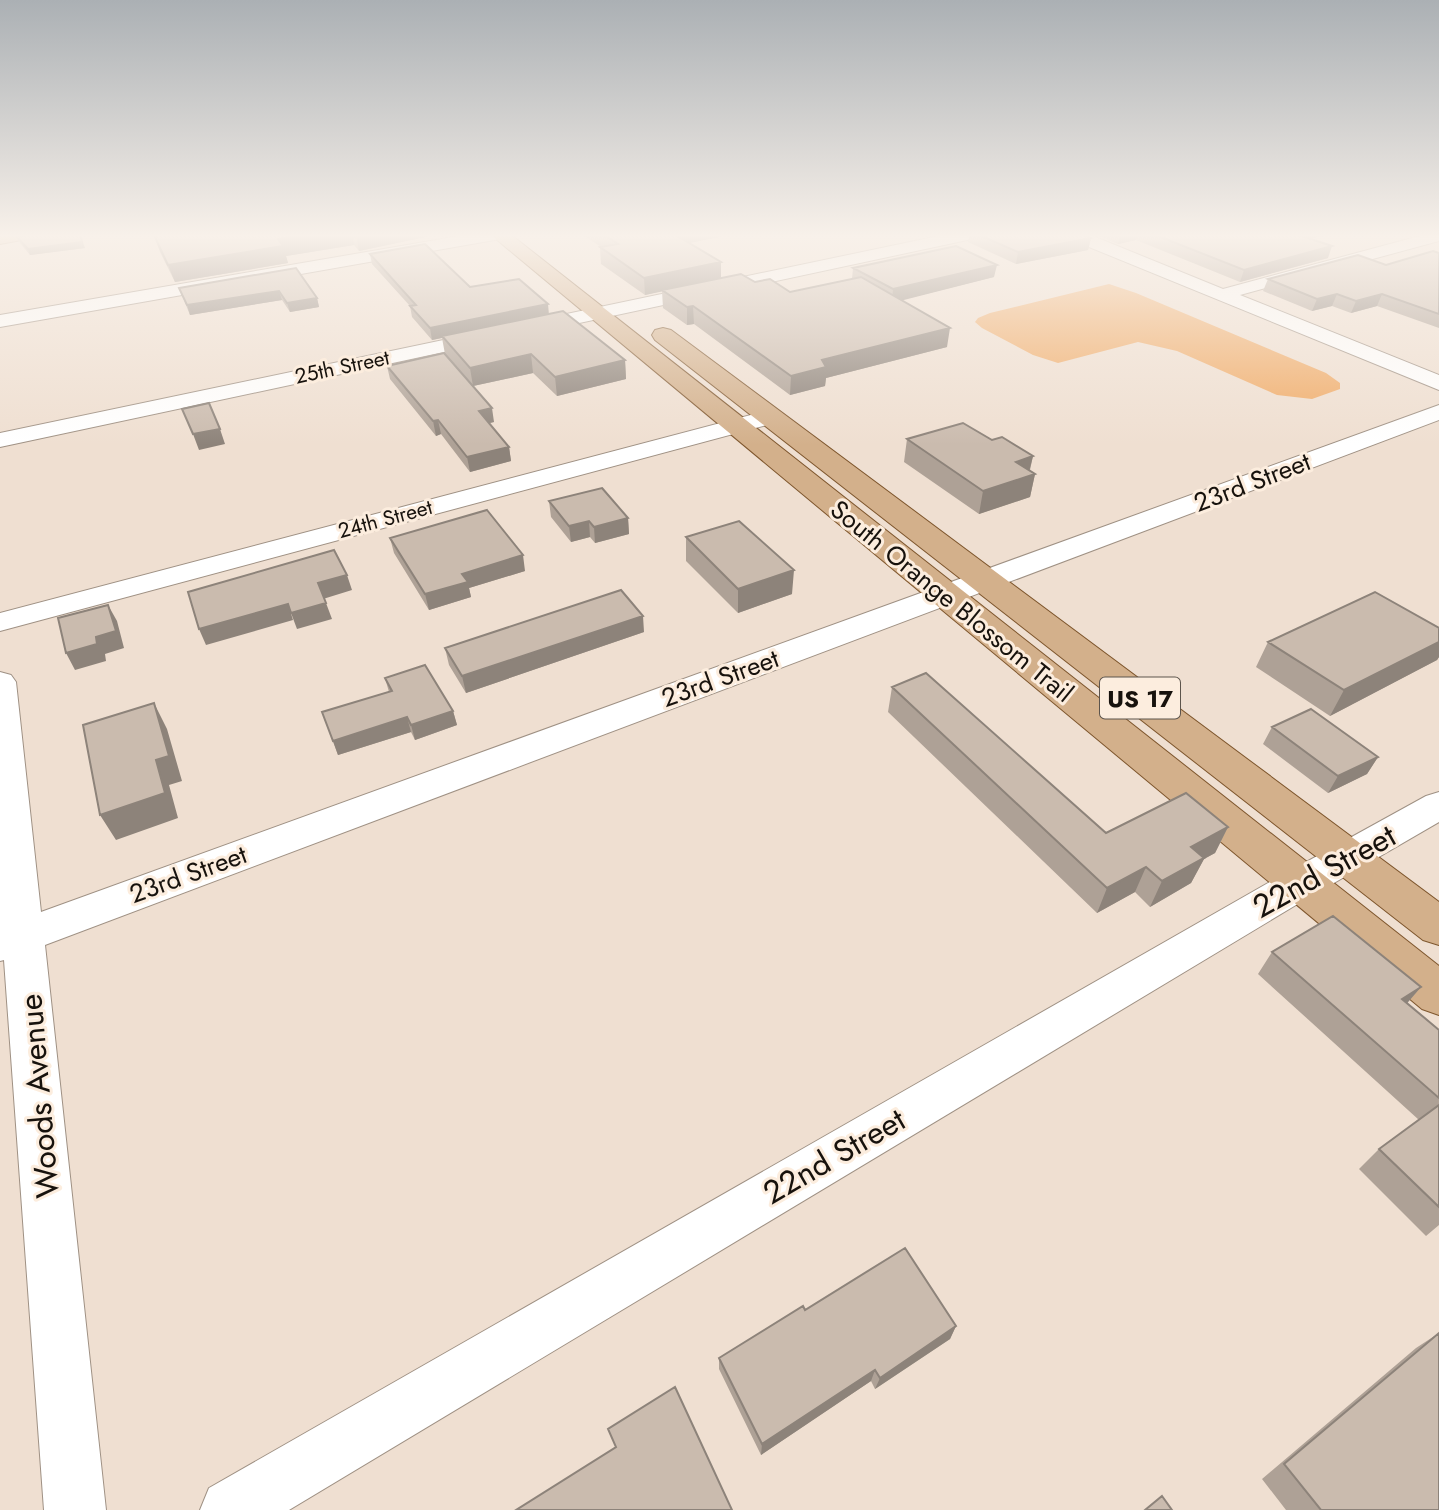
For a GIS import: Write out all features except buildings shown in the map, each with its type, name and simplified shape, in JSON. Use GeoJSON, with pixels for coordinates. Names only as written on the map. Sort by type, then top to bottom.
{"type":"FeatureCollection","features":[{"type":"Feature","properties":{"kind":"main road","name":"South Orange Blossom Trail"},"geometry":{"type":"LineString","coordinates":[[604,304],[735,426],[1439,994]]}},
{"type":"Feature","properties":{"kind":"main road","name":"South Orange Blossom Trail"},"geometry":{"type":"LineString","coordinates":[[614,304],[627,307],[1439,927]]}},
{"type":"Feature","properties":{"kind":"street"},"geometry":{"type":"LineString","coordinates":[[0,321],[95,304]]}},
{"type":"Feature","properties":{"kind":"street","name":"25th Street"},"geometry":{"type":"LineString","coordinates":[[0,439],[590,304]]}},
{"type":"Feature","properties":{"kind":"street"},"geometry":{"type":"LineString","coordinates":[[627,307],[639,304]]}},
{"type":"Feature","properties":{"kind":"street"},"geometry":{"type":"LineString","coordinates":[[1244,304],[1439,383]]}},
{"type":"Feature","properties":{"kind":"street","name":"23rd Street"},"geometry":{"type":"LineString","coordinates":[[12,939],[1439,412]]}},
{"type":"Feature","properties":{"kind":"street","name":"24th Street"},"geometry":{"type":"LineString","coordinates":[[0,622],[770,417]]}},
{"type":"Feature","properties":{"kind":"street","name":"Woods Avenue"},"geometry":{"type":"LineString","coordinates":[[0,682],[12,939],[75,1510]]}},
{"type":"Feature","properties":{"kind":"street","name":"22nd Street"},"geometry":{"type":"LineString","coordinates":[[231,1510],[1439,805]]}},
{"type":"Feature","properties":{"kind":"shaded area"},"geometry":{"type":"Polygon","coordinates":[[[1025,304],[1163,304],[1326,373],[1340,383],[1340,389],[1312,399],[1277,395],[1177,351],[1138,342],[1058,363],[1033,355],[975,322],[990,313],[1025,304]]]}}]}
